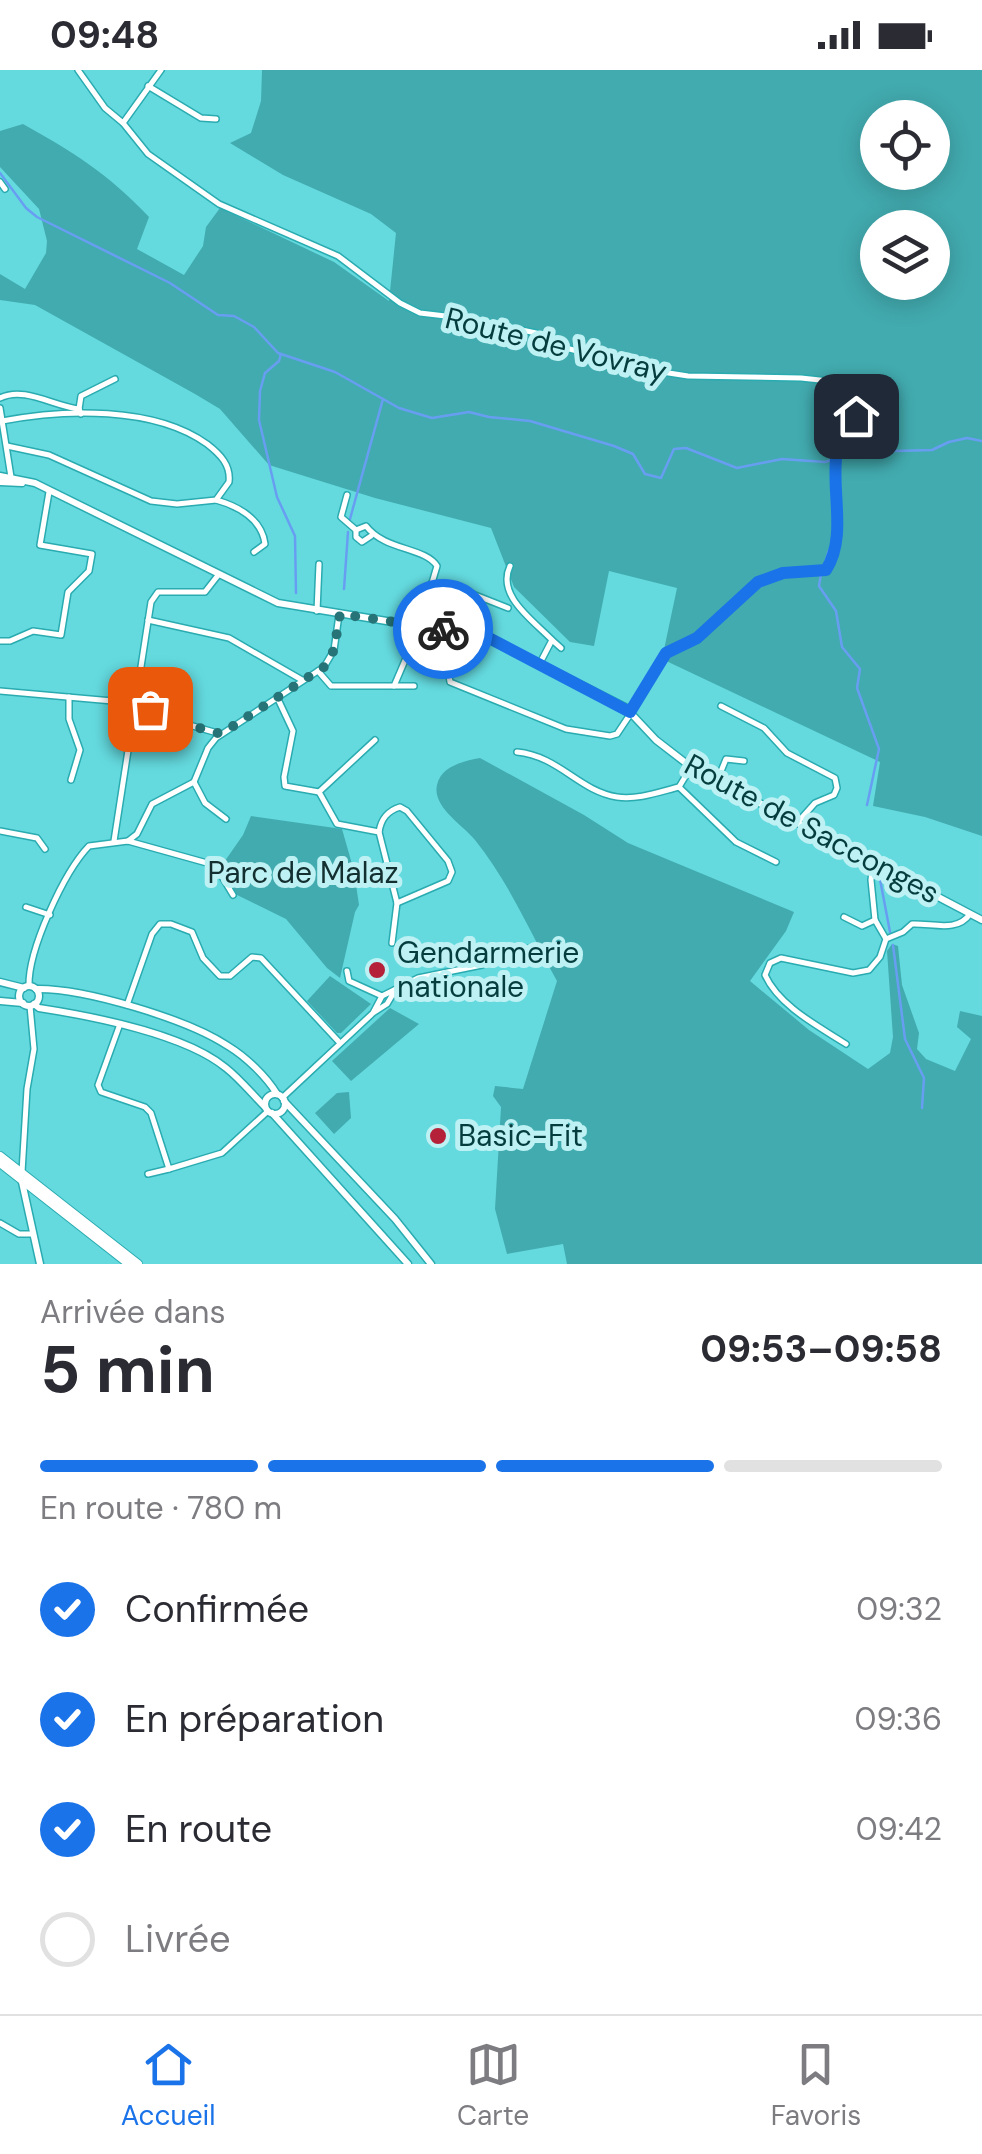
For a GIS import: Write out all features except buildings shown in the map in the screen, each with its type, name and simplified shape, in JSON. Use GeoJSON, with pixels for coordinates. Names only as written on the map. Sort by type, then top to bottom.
{"type":"FeatureCollection","features":[{"type":"Feature","properties":{"kind":"main road"},"geometry":{"type":"LineString","coordinates":[[0,1160],[129,1264]]}},
{"type":"Feature","properties":{"kind":"main road"},"geometry":{"type":"LineString","coordinates":[[0,1160],[138,1264]]}},
{"type":"Feature","properties":{"kind":"street"},"geometry":{"type":"LineString","coordinates":[[78,70],[105,108],[123,123],[161,70]]}},
{"type":"Feature","properties":{"kind":"street"},"geometry":{"type":"LineString","coordinates":[[148,86],[201,118],[216,119]]}},
{"type":"Feature","properties":{"kind":"street","name":"Route de Vovray"},"geometry":{"type":"LineString","coordinates":[[123,123],[153,159],[219,204],[338,256],[398,302],[420,312],[536,333],[579,352],[643,369],[688,376],[801,378],[885,387],[886,399],[856,416],[847,428],[837,456],[834,553],[826,570],[783,573],[758,582],[697,638],[666,653],[630,712]]}},
{"type":"Feature","properties":{"kind":"street"},"geometry":{"type":"LineString","coordinates":[[80,412],[81,396],[115,378]]}},
{"type":"Feature","properties":{"kind":"street"},"geometry":{"type":"LineString","coordinates":[[0,398],[22,392],[80,412],[154,420],[193,435],[228,466],[230,482],[216,500]]}},
{"type":"Feature","properties":{"kind":"street"},"geometry":{"type":"LineString","coordinates":[[0,408],[9,455],[6,480]]}},
{"type":"Feature","properties":{"kind":"street"},"geometry":{"type":"LineString","coordinates":[[2,422],[33,415],[80,412]]}},
{"type":"Feature","properties":{"kind":"street"},"geometry":{"type":"LineString","coordinates":[[7,446],[48,455],[151,501],[177,504],[216,500],[238,508],[257,524],[266,540],[254,552]]}},
{"type":"Feature","properties":{"kind":"street"},"geometry":{"type":"LineString","coordinates":[[0,456],[9,455]]}},
{"type":"Feature","properties":{"kind":"street","name":"Route de Sacconges"},"geometry":{"type":"LineString","coordinates":[[6,480],[35,483],[278,603],[489,638],[630,712],[656,740],[691,767],[982,920]]}},
{"type":"Feature","properties":{"kind":"street"},"geometry":{"type":"LineString","coordinates":[[0,641],[33,631],[60,635],[68,592],[90,571],[92,554],[40,545],[52,493]]}},
{"type":"Feature","properties":{"kind":"street"},"geometry":{"type":"LineString","coordinates":[[347,495],[341,518],[356,530],[366,526],[371,536],[432,558],[437,566],[424,626]]}},
{"type":"Feature","properties":{"kind":"street"},"geometry":{"type":"LineString","coordinates":[[317,611],[319,564]]}},
{"type":"Feature","properties":{"kind":"street"},"geometry":{"type":"LineString","coordinates":[[510,566],[506,576],[511,596],[561,648]]}},
{"type":"Feature","properties":{"kind":"street"},"geometry":{"type":"LineString","coordinates":[[114,841],[154,595],[206,592],[219,574]]}},
{"type":"Feature","properties":{"kind":"street"},"geometry":{"type":"LineString","coordinates":[[432,584],[470,592],[508,608]]}},
{"type":"Feature","properties":{"kind":"street"},"geometry":{"type":"LineString","coordinates":[[128,841],[137,834],[152,804],[194,782],[208,748],[221,734],[318,671],[331,658],[340,614]]}},
{"type":"Feature","properties":{"kind":"street"},"geometry":{"type":"LineString","coordinates":[[148,620],[228,638],[302,680]]}},
{"type":"Feature","properties":{"kind":"street"},"geometry":{"type":"LineString","coordinates":[[540,662],[552,640]]}},
{"type":"Feature","properties":{"kind":"street"},"geometry":{"type":"LineString","coordinates":[[394,686],[406,658],[441,657],[447,663],[450,682],[566,729],[610,736],[616,734],[630,712]]}},
{"type":"Feature","properties":{"kind":"street"},"geometry":{"type":"LineString","coordinates":[[318,671],[330,686],[414,686]]}},
{"type":"Feature","properties":{"kind":"street"},"geometry":{"type":"LineString","coordinates":[[0,691],[135,703],[175,721],[221,734]]}},
{"type":"Feature","properties":{"kind":"street"},"geometry":{"type":"LineString","coordinates":[[68,697],[69,719],[80,750],[71,780]]}},
{"type":"Feature","properties":{"kind":"street"},"geometry":{"type":"LineString","coordinates":[[277,697],[293,731],[285,786],[319,792]]}},
{"type":"Feature","properties":{"kind":"street"},"geometry":{"type":"LineString","coordinates":[[721,706],[764,728],[787,753],[835,778],[834,795],[815,803],[798,822]]}},
{"type":"Feature","properties":{"kind":"street"},"geometry":{"type":"LineString","coordinates":[[319,792],[375,740]]}},
{"type":"Feature","properties":{"kind":"street"},"geometry":{"type":"LineString","coordinates":[[517,752],[548,760],[594,789],[616,797],[637,797],[679,787],[691,767]]}},
{"type":"Feature","properties":{"kind":"street"},"geometry":{"type":"LineString","coordinates":[[717,781],[726,759],[744,761]]}},
{"type":"Feature","properties":{"kind":"street"},"geometry":{"type":"LineString","coordinates":[[194,782],[206,803],[226,819]]}},
{"type":"Feature","properties":{"kind":"street"},"geometry":{"type":"LineString","coordinates":[[679,787],[736,842],[776,862]]}},
{"type":"Feature","properties":{"kind":"street"},"geometry":{"type":"LineString","coordinates":[[319,792],[336,824],[379,832]]}},
{"type":"Feature","properties":{"kind":"street"},"geometry":{"type":"LineString","coordinates":[[392,943],[396,904],[379,832],[381,822],[391,810],[400,807],[408,811],[448,861],[452,872],[448,882],[396,904]]}},
{"type":"Feature","properties":{"kind":"street"},"geometry":{"type":"LineString","coordinates":[[0,831],[37,838],[45,848]]}},
{"type":"Feature","properties":{"kind":"street"},"geometry":{"type":"LineString","coordinates":[[29,1004],[39,998],[29,988],[30,971],[50,914],[80,855],[89,846],[128,841],[211,864],[232,894]]}},
{"type":"Feature","properties":{"kind":"street"},"geometry":{"type":"LineString","coordinates":[[846,1044],[807,1019],[770,987],[764,975],[770,964],[781,958],[853,973],[869,970],[880,958],[886,939],[874,920],[874,862]]}},
{"type":"Feature","properties":{"kind":"street"},"geometry":{"type":"LineString","coordinates":[[26,908],[50,914]]}},
{"type":"Feature","properties":{"kind":"street"},"geometry":{"type":"LineString","coordinates":[[886,939],[912,924],[957,926],[970,914]]}},
{"type":"Feature","properties":{"kind":"street"},"geometry":{"type":"LineString","coordinates":[[844,917],[862,926],[874,920]]}},
{"type":"Feature","properties":{"kind":"street"},"geometry":{"type":"LineString","coordinates":[[127,1005],[152,934],[160,924],[171,924],[192,932],[203,958],[220,976],[230,976],[249,958],[261,958],[340,1043]]}},
{"type":"Feature","properties":{"kind":"street"},"geometry":{"type":"LineString","coordinates":[[373,1013],[382,996],[418,978],[477,966],[532,947]]}},
{"type":"Feature","properties":{"kind":"street"},"geometry":{"type":"LineString","coordinates":[[346,972],[349,980],[382,996]]}},
{"type":"Feature","properties":{"kind":"street"},"geometry":{"type":"LineString","coordinates":[[0,982],[127,1005],[228,1045],[395,1219],[431,1264]]}},
{"type":"Feature","properties":{"kind":"street"},"geometry":{"type":"LineString","coordinates":[[29,988],[20,994],[29,1004],[34,1049],[22,1178],[40,1264]]}},
{"type":"Feature","properties":{"kind":"street"},"geometry":{"type":"LineString","coordinates":[[148,1174],[222,1153],[268,1110],[268,1097],[281,1098],[373,1013],[388,1004],[396,989]]}},
{"type":"Feature","properties":{"kind":"street"},"geometry":{"type":"LineString","coordinates":[[0,1001],[120,1024],[213,1058],[268,1110],[408,1264]]}},
{"type":"Feature","properties":{"kind":"street"},"geometry":{"type":"LineString","coordinates":[[120,1024],[98,1085],[101,1092],[145,1107],[151,1113],[158,1124],[169,1169]]}},
{"type":"Feature","properties":{"kind":"street"},"geometry":{"type":"LineString","coordinates":[[268,1110],[282,1112],[281,1098]]}},
{"type":"Feature","properties":{"kind":"street"},"geometry":{"type":"LineString","coordinates":[[12,1166],[23,1152]]}},
{"type":"Feature","properties":{"kind":"street"},"geometry":{"type":"LineString","coordinates":[[25,1204],[31,1196],[39,1195]]}},
{"type":"Feature","properties":{"kind":"street"},"geometry":{"type":"LineString","coordinates":[[0,1223],[22,1235],[31,1234]]}},
{"type":"Feature","properties":{"kind":"green space"},"geometry":{"type":"Polygon","coordinates":[[[262,70],[982,70],[982,836],[925,817],[873,806],[880,762],[662,659],[677,588],[609,571],[594,646],[570,642],[514,587],[491,528],[269,465],[220,409],[35,305],[0,300],[0,274],[25,289],[46,253],[39,209],[0,167],[0,131],[23,124],[90,165],[133,201],[149,217],[137,249],[184,275],[203,246],[206,227],[220,208],[334,262],[389,301],[396,233],[371,214],[283,175],[230,143],[251,133],[261,101],[262,70]]]}},
{"type":"Feature","properties":{"kind":"green space"},"geometry":{"type":"Polygon","coordinates":[[[480,758],[628,843],[794,912],[786,931],[750,981],[809,1030],[868,1069],[890,1053],[893,1037],[887,951],[892,944],[898,946],[902,985],[919,1033],[917,1049],[926,1059],[955,1071],[971,1039],[957,1027],[960,1011],[982,1016],[982,1264],[567,1264],[563,1244],[507,1254],[495,1209],[501,1107],[493,1096],[495,1086],[523,1089],[557,981],[498,873],[475,840],[439,801],[437,785],[443,773],[480,758]]]}},
{"type":"Feature","properties":{"kind":"green space","name":"Parc de Malaz"},"geometry":{"type":"Polygon","coordinates":[[[251,816],[342,829],[359,905],[340,978],[286,919],[235,894],[220,868],[251,816]]]}},
{"type":"Feature","properties":{"kind":"green space"},"geometry":{"type":"Polygon","coordinates":[[[330,976],[371,1004],[341,1033],[307,1001],[330,976]]]}},
{"type":"Feature","properties":{"kind":"green space"},"geometry":{"type":"Polygon","coordinates":[[[390,1008],[419,1024],[351,1081],[332,1061],[390,1008]]]}},
{"type":"Feature","properties":{"kind":"green space"},"geometry":{"type":"Polygon","coordinates":[[[349,1092],[351,1118],[334,1134],[315,1113],[337,1093],[349,1092]]]}},
{"type":"Feature","properties":{"kind":"waterway"},"geometry":{"type":"LineString","coordinates":[[0,173],[37,217],[170,283],[218,315],[234,316],[254,327],[278,353],[335,372],[399,408],[432,418],[469,412],[530,421],[633,454],[645,474],[661,478],[674,449],[686,448],[737,468],[782,459],[825,462],[857,452],[932,450],[967,438],[982,441]]}},
{"type":"Feature","properties":{"kind":"waterway"},"geometry":{"type":"LineString","coordinates":[[281,354],[265,373],[259,420],[277,497],[295,536],[296,593]]}},
{"type":"Feature","properties":{"kind":"waterway"},"geometry":{"type":"LineString","coordinates":[[350,519],[383,399]]}},
{"type":"Feature","properties":{"kind":"waterway"},"geometry":{"type":"LineString","coordinates":[[344,589],[348,532]]}},
{"type":"Feature","properties":{"kind":"waterway"},"geometry":{"type":"LineString","coordinates":[[824,566],[829,550]]}},
{"type":"Feature","properties":{"kind":"waterway"},"geometry":{"type":"LineString","coordinates":[[821,574],[819,586],[836,611],[842,647],[860,669],[857,688],[879,749],[867,805]]}},
{"type":"Feature","properties":{"kind":"waterway"},"geometry":{"type":"LineString","coordinates":[[879,874],[890,932]]}},
{"type":"Feature","properties":{"kind":"waterway"},"geometry":{"type":"LineString","coordinates":[[893,945],[905,1039],[924,1078],[922,1108]]}},
{"type":"Feature","properties":{"kind":"way so far"},"geometry":{"type":"LineString","coordinates":[[150,709],[175,721],[221,734],[324,667],[334,650],[340,614],[443,629]]}},
{"type":"Feature","properties":{"kind":"place","name":"Gendarmerie nationale"},"geometry":{"type":"Point","coordinates":[377,970]}},
{"type":"Feature","properties":{"kind":"place","name":"Basic-Fit"},"geometry":{"type":"Point","coordinates":[438,1136]}},
{"type":"Feature","properties":{"kind":"route"},"geometry":{"type":"LineString","coordinates":[[443,629],[489,638],[630,712],[666,653],[697,638],[758,582],[783,573],[826,570],[834,553],[836,453],[856,416]]}}]}
